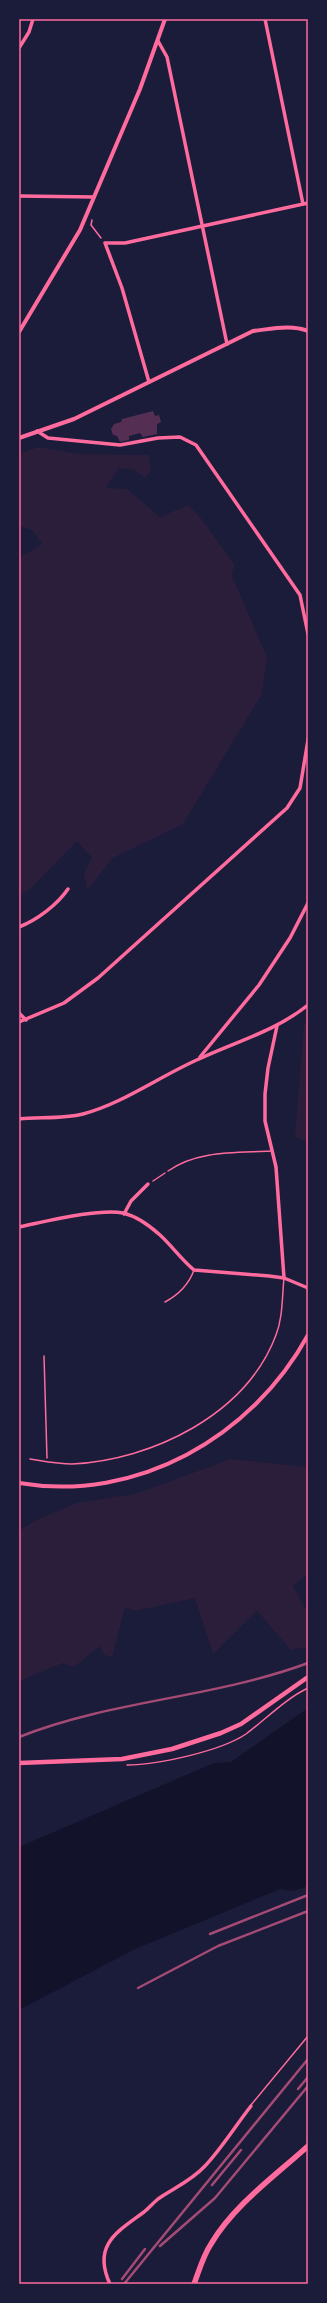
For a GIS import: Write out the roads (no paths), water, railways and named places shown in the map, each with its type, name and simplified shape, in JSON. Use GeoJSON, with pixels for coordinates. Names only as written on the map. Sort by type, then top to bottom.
{"type":"FeatureCollection","features":[{"type":"Feature","properties":{"kind":"main road"},"geometry":{"type":"LineString","coordinates":[[19,1763],[122,1759],[150,1755],[178,1747],[221,1733],[241,1724],[308,1677]]}},
{"type":"Feature","properties":{"kind":"main road"},"geometry":{"type":"LineString","coordinates":[[194,2284],[210,2246],[219,2231],[242,2206],[308,2146]]}},
{"type":"Feature","properties":{"kind":"street"},"geometry":{"type":"LineString","coordinates":[[19,48],[33,19]]}},
{"type":"Feature","properties":{"kind":"street"},"geometry":{"type":"LineString","coordinates":[[19,332],[80,230],[158,41],[165,19]]}},
{"type":"Feature","properties":{"kind":"street"},"geometry":{"type":"LineString","coordinates":[[149,382],[122,288],[105,243],[125,243],[306,203],[264,19]]}},
{"type":"Feature","properties":{"kind":"street"},"geometry":{"type":"LineString","coordinates":[[158,41],[167,57],[227,344]]}},
{"type":"Feature","properties":{"kind":"street"},"geometry":{"type":"LineString","coordinates":[[19,196],[94,197]]}},
{"type":"Feature","properties":{"kind":"street"},"geometry":{"type":"LineString","coordinates":[[19,438],[74,419],[253,331],[284,327],[300,328],[308,331]]}},
{"type":"Feature","properties":{"kind":"street"},"geometry":{"type":"LineString","coordinates":[[37,432],[48,438],[120,445],[158,438],[180,437],[196,445],[300,595],[308,634]]}},
{"type":"Feature","properties":{"kind":"street"},"geometry":{"type":"LineString","coordinates":[[19,1022],[64,1003],[98,978],[286,808],[300,788],[308,740]]}},
{"type":"Feature","properties":{"kind":"street"},"geometry":{"type":"LineString","coordinates":[[19,927],[27,924],[61,899],[68,889]]}},
{"type":"Feature","properties":{"kind":"street"},"geometry":{"type":"LineString","coordinates":[[199,1058],[259,984],[290,938],[308,903]]}},
{"type":"Feature","properties":{"kind":"street"},"geometry":{"type":"LineString","coordinates":[[19,1119],[82,1114],[105,1106],[199,1058],[249,1040],[277,1026],[308,1005]]}},
{"type":"Feature","properties":{"kind":"street"},"geometry":{"type":"LineString","coordinates":[[19,1013],[26,1020]]}},
{"type":"Feature","properties":{"kind":"street"},"geometry":{"type":"LineString","coordinates":[[277,1026],[265,1094],[265,1121],[273,1151],[284,1278]]}},
{"type":"Feature","properties":{"kind":"street"},"geometry":{"type":"LineString","coordinates":[[124,1214],[132,1201],[148,1184]]}},
{"type":"Feature","properties":{"kind":"street"},"geometry":{"type":"LineString","coordinates":[[19,1227],[80,1215],[117,1212],[139,1220],[159,1234],[194,1270],[284,1278],[308,1288]]}},
{"type":"Feature","properties":{"kind":"street"},"geometry":{"type":"LineString","coordinates":[[19,1483],[68,1486],[114,1481],[141,1475],[192,1453],[220,1435],[259,1402],[282,1376],[308,1335]]}},
{"type":"Feature","properties":{"kind":"street"},"geometry":{"type":"LineString","coordinates":[[110,2284],[103,2262],[106,2248],[118,2229],[146,2211],[157,2200],[182,2186],[205,2166],[251,2106]]}},
{"type":"Feature","properties":{"kind":"lane"},"geometry":{"type":"LineString","coordinates":[[168,1171],[176,1165],[202,1155],[273,1151]]}},
{"type":"Feature","properties":{"kind":"lane"},"geometry":{"type":"LineString","coordinates":[[165,1302],[176,1296],[192,1276],[194,1270]]}},
{"type":"Feature","properties":{"kind":"lane"},"geometry":{"type":"LineString","coordinates":[[30,1459],[71,1464],[95,1462],[124,1456],[158,1446],[206,1419],[228,1402],[250,1380],[267,1355],[277,1334],[281,1314],[284,1278]]}},
{"type":"Feature","properties":{"kind":"lane"},"geometry":{"type":"LineString","coordinates":[[251,2106],[308,2036]]}},
{"type":"Feature","properties":{"kind":"railway"},"geometry":{"type":"LineString","coordinates":[[19,1737],[90,1715],[236,1684],[272,1675],[308,1663]]}},
{"type":"Feature","properties":{"kind":"railway"},"geometry":{"type":"LineString","coordinates":[[210,1934],[308,1895]]}},
{"type":"Feature","properties":{"kind":"railway"},"geometry":{"type":"LineString","coordinates":[[138,1988],[218,1946],[308,1911]]}},
{"type":"Feature","properties":{"kind":"railway"},"geometry":{"type":"LineString","coordinates":[[124,2284],[308,2059]]}},
{"type":"Feature","properties":{"kind":"railway"},"geometry":{"type":"LineString","coordinates":[[298,2089],[308,2077]]}},
{"type":"Feature","properties":{"kind":"railway"},"geometry":{"type":"LineString","coordinates":[[160,2246],[215,2198],[308,2086]]}},
{"type":"Feature","properties":{"kind":"railway"},"geometry":{"type":"LineString","coordinates":[[212,2185],[241,2150]]}},
{"type":"Feature","properties":{"kind":"railway"},"geometry":{"type":"LineString","coordinates":[[122,2279],[145,2249]]}}]}
